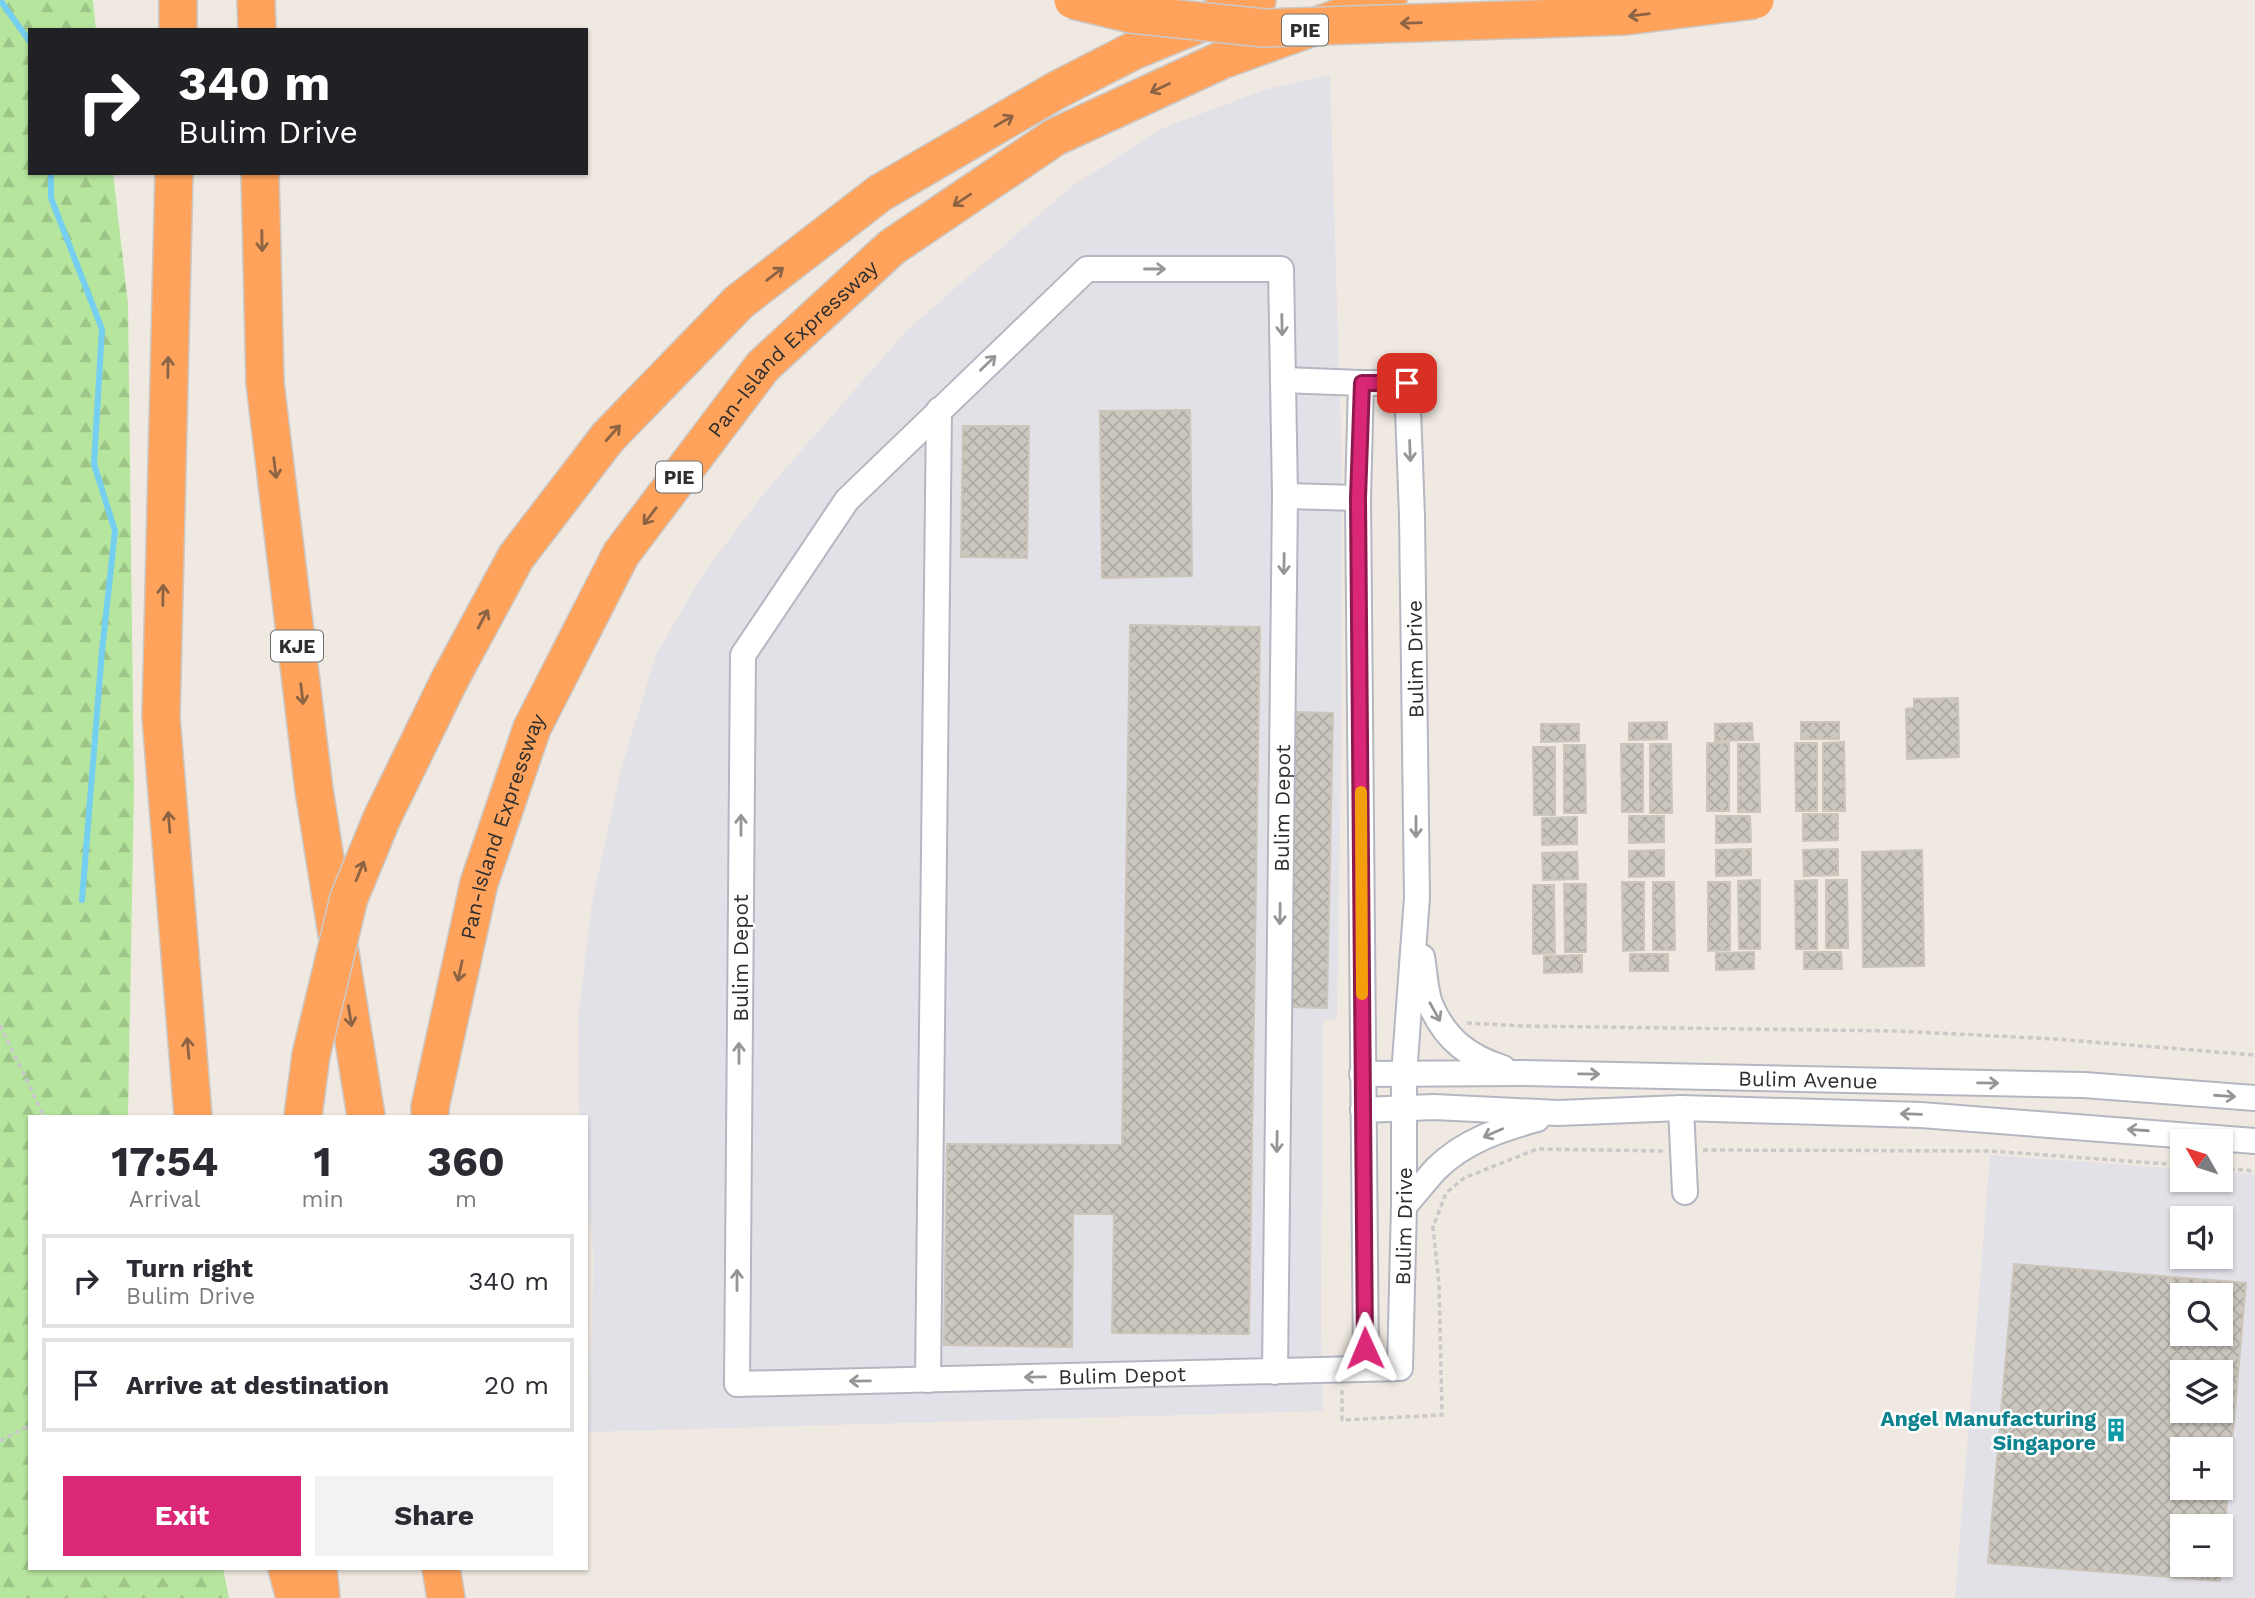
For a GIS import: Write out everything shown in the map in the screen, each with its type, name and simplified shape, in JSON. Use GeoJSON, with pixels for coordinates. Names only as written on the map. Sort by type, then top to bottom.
{"type":"FeatureCollection","features":[{"type":"Feature","properties":{"kind":"highway"},"geometry":{"type":"LineString","coordinates":[[178,0],[178,28]]}},
{"type":"Feature","properties":{"kind":"highway"},"geometry":{"type":"LineString","coordinates":[[256,0],[257,28]]}},
{"type":"Feature","properties":{"kind":"highway"},"geometry":{"type":"LineString","coordinates":[[1073,0],[1131,14],[1264,28],[1626,16],[1755,0]]}},
{"type":"Feature","properties":{"kind":"highway","name":"PIE"},"geometry":{"type":"LineString","coordinates":[[303,1115],[311,1055],[349,898],[382,818],[450,679],[516,558],[608,437],[739,302],[880,193],[1057,90],[1133,51],[1257,0]]}},
{"type":"Feature","properties":{"kind":"highway","name":"Pan-Island Expressway"},"geometry":{"type":"LineString","coordinates":[[430,1115],[479,883],[532,728],[621,554],[763,366],[892,247],[1055,137],[1222,60],[1388,0]]}},
{"type":"Feature","properties":{"kind":"highway"},"geometry":{"type":"LineString","coordinates":[[174,175],[160,717],[193,1115]]}},
{"type":"Feature","properties":{"kind":"highway","name":"KJE"},"geometry":{"type":"LineString","coordinates":[[260,175],[265,383],[314,790],[366,1115]]}},
{"type":"Feature","properties":{"kind":"highway"},"geometry":{"type":"LineString","coordinates":[[288,1570],[295,1598]]}},
{"type":"Feature","properties":{"kind":"highway"},"geometry":{"type":"LineString","coordinates":[[318,1570],[321,1598]]}},
{"type":"Feature","properties":{"kind":"highway"},"geometry":{"type":"LineString","coordinates":[[441,1570],[446,1598]]}},
{"type":"Feature","properties":{"kind":"highway"},"geometry":{"type":"LineString","coordinates":[[451,1570],[453,1598]]}},
{"type":"Feature","properties":{"kind":"street","name":"Bulim Depot"},"geometry":{"type":"LineString","coordinates":[[1275,1372],[1284,496],[1281,269],[1087,269],[847,500],[743,655],[737,1384],[1275,1372],[1354,1368]]}},
{"type":"Feature","properties":{"kind":"street"},"geometry":{"type":"LineString","coordinates":[[1283,380],[1362,383]]}},
{"type":"Feature","properties":{"kind":"street","name":"Bulim Drive"},"geometry":{"type":"LineString","coordinates":[[1362,383],[1407,383],[1412,516],[1417,897],[1404,1075],[1400,1367],[1354,1368],[1363,1110],[1358,498],[1362,383]]}},
{"type":"Feature","properties":{"kind":"street"},"geometry":{"type":"LineString","coordinates":[[928,1380],[939,411]]}},
{"type":"Feature","properties":{"kind":"street"},"geometry":{"type":"LineString","coordinates":[[1284,496],[1358,498]]}},
{"type":"Feature","properties":{"kind":"street"},"geometry":{"type":"LineString","coordinates":[[1417,897],[1430,1004],[1459,1047],[1481,1060],[1521,1073]]}},
{"type":"Feature","properties":{"kind":"street","name":"Bulim Avenue"},"geometry":{"type":"LineString","coordinates":[[1362,1074],[1521,1073],[2084,1085],[2255,1098]]}},
{"type":"Feature","properties":{"kind":"street","name":"Bulim Avenue"},"geometry":{"type":"LineString","coordinates":[[1363,1110],[1434,1107],[1558,1113],[1681,1108],[1921,1115],[2255,1141]]}},
{"type":"Feature","properties":{"kind":"street"},"geometry":{"type":"LineString","coordinates":[[1681,1108],[1685,1192]]}},
{"type":"Feature","properties":{"kind":"street"},"geometry":{"type":"LineString","coordinates":[[1404,1206],[1437,1168],[1459,1150],[1500,1129],[1558,1113]]}},
{"type":"Feature","properties":{"kind":"path"},"geometry":{"type":"LineString","coordinates":[[1465,1023],[1896,1031],[2055,1039],[2255,1055]]}},
{"type":"Feature","properties":{"kind":"path"},"geometry":{"type":"LineString","coordinates":[[0,1025],[44,1115]]}},
{"type":"Feature","properties":{"kind":"path"},"geometry":{"type":"LineString","coordinates":[[1354,1368],[1342,1420],[1442,1415],[1439,1284],[1433,1227],[1446,1193],[1464,1178],[1537,1149],[1990,1151],[2170,1164]]}},
{"type":"Feature","properties":{"kind":"path"},"geometry":{"type":"LineString","coordinates":[[2233,1169],[2255,1171]]}},
{"type":"Feature","properties":{"kind":"path"},"geometry":{"type":"LineString","coordinates":[[0,1441],[28,1426]]}},
{"type":"Feature","properties":{"kind":"shaded area"},"geometry":{"type":"Polygon","coordinates":[[[1330,75],[1342,466],[1342,701],[1337,1019],[1323,1020],[1323,1411],[588,1432],[594,1259],[588,1201],[588,1115],[580,1115],[579,1106],[578,1018],[592,903],[621,769],[656,655],[701,577],[765,492],[907,330],[1072,186],[1163,128],[1267,89],[1330,75]]]}},
{"type":"Feature","properties":{"kind":"shaded area"},"geometry":{"type":"Polygon","coordinates":[[[1990,1155],[2170,1168],[2170,1192],[2233,1192],[2233,1173],[2255,1174],[2255,1598],[1955,1598],[1990,1155]]]}},
{"type":"Feature","properties":{"kind":"green space"},"geometry":{"type":"Polygon","coordinates":[[[0,0],[93,0],[96,28],[28,28],[28,175],[113,175],[128,304],[134,790],[128,1115],[28,1115],[28,1570],[223,1570],[229,1598],[0,1598],[0,0]]]}},
{"type":"Feature","properties":{"kind":"building"},"geometry":{"type":"Polygon","coordinates":[[[1190,410],[1192,576],[1102,578],[1100,411],[1190,410]]]}},
{"type":"Feature","properties":{"kind":"building"},"geometry":{"type":"Polygon","coordinates":[[[963,426],[1029,426],[1027,558],[961,557],[963,426]]]}},
{"type":"Feature","properties":{"kind":"building"},"geometry":{"type":"Polygon","coordinates":[[[1130,625],[1260,627],[1249,1334],[1112,1333],[1114,1214],[1073,1214],[1072,1347],[944,1345],[947,1144],[1122,1145],[1130,625]]]}},
{"type":"Feature","properties":{"kind":"building"},"geometry":{"type":"Polygon","coordinates":[[[1958,698],[1959,757],[1907,759],[1906,709],[1914,708],[1914,699],[1958,698]]]}},
{"type":"Feature","properties":{"kind":"building"},"geometry":{"type":"Polygon","coordinates":[[[1294,712],[1333,713],[1327,1008],[1288,1007],[1294,712]]]}},
{"type":"Feature","properties":{"kind":"building"},"geometry":{"type":"Polygon","coordinates":[[[1667,722],[1667,739],[1629,740],[1629,723],[1667,722]]]}},
{"type":"Feature","properties":{"kind":"building"},"geometry":{"type":"Polygon","coordinates":[[[1801,722],[1839,722],[1839,739],[1801,739],[1801,722]]]}},
{"type":"Feature","properties":{"kind":"building"},"geometry":{"type":"Polygon","coordinates":[[[1752,723],[1753,740],[1715,741],[1715,724],[1752,723]]]}},
{"type":"Feature","properties":{"kind":"building"},"geometry":{"type":"Polygon","coordinates":[[[1541,724],[1579,724],[1579,741],[1541,742],[1541,724]]]}},
{"type":"Feature","properties":{"kind":"building"},"geometry":{"type":"Polygon","coordinates":[[[1844,742],[1845,811],[1823,811],[1823,743],[1844,742]]]}},
{"type":"Feature","properties":{"kind":"building"},"geometry":{"type":"Polygon","coordinates":[[[1707,743],[1729,743],[1729,811],[1707,811],[1707,743]]]}},
{"type":"Feature","properties":{"kind":"building"},"geometry":{"type":"Polygon","coordinates":[[[1795,743],[1817,743],[1817,811],[1796,811],[1795,743]]]}},
{"type":"Feature","properties":{"kind":"building"},"geometry":{"type":"Polygon","coordinates":[[[1621,744],[1643,744],[1643,812],[1622,812],[1621,744]]]}},
{"type":"Feature","properties":{"kind":"building"},"geometry":{"type":"Polygon","coordinates":[[[1650,744],[1671,744],[1672,813],[1650,813],[1650,744]]]}},
{"type":"Feature","properties":{"kind":"building"},"geometry":{"type":"Polygon","coordinates":[[[1738,744],[1759,744],[1760,812],[1738,812],[1738,744]]]}},
{"type":"Feature","properties":{"kind":"building"},"geometry":{"type":"Polygon","coordinates":[[[1564,745],[1585,745],[1586,813],[1564,813],[1564,745]]]}},
{"type":"Feature","properties":{"kind":"building"},"geometry":{"type":"Polygon","coordinates":[[[1533,747],[1555,747],[1555,815],[1534,815],[1533,747]]]}},
{"type":"Feature","properties":{"kind":"building"},"geometry":{"type":"Polygon","coordinates":[[[1803,814],[1838,814],[1838,840],[1803,841],[1803,814]]]}},
{"type":"Feature","properties":{"kind":"building"},"geometry":{"type":"Polygon","coordinates":[[[1629,816],[1664,816],[1664,842],[1629,843],[1629,816]]]}},
{"type":"Feature","properties":{"kind":"building"},"geometry":{"type":"Polygon","coordinates":[[[1716,816],[1750,816],[1751,842],[1716,843],[1716,816]]]}},
{"type":"Feature","properties":{"kind":"building"},"geometry":{"type":"Polygon","coordinates":[[[1577,817],[1577,844],[1542,845],[1542,818],[1577,817]]]}},
{"type":"Feature","properties":{"kind":"building"},"geometry":{"type":"Polygon","coordinates":[[[1751,849],[1751,875],[1716,876],[1716,850],[1751,849]]]}},
{"type":"Feature","properties":{"kind":"building"},"geometry":{"type":"Polygon","coordinates":[[[1838,849],[1838,875],[1804,876],[1803,850],[1838,849]]]}},
{"type":"Feature","properties":{"kind":"building"},"geometry":{"type":"Polygon","coordinates":[[[1664,850],[1664,876],[1629,877],[1629,851],[1664,850]]]}},
{"type":"Feature","properties":{"kind":"building"},"geometry":{"type":"Polygon","coordinates":[[[1922,850],[1924,966],[1863,967],[1862,852],[1922,850]]]}},
{"type":"Feature","properties":{"kind":"building"},"geometry":{"type":"Polygon","coordinates":[[[1577,852],[1578,879],[1543,880],[1542,853],[1577,852]]]}},
{"type":"Feature","properties":{"kind":"building"},"geometry":{"type":"Polygon","coordinates":[[[1760,880],[1760,949],[1739,949],[1738,881],[1760,880]]]}},
{"type":"Feature","properties":{"kind":"building"},"geometry":{"type":"Polygon","coordinates":[[[1817,880],[1817,949],[1796,949],[1795,881],[1817,880]]]}},
{"type":"Feature","properties":{"kind":"building"},"geometry":{"type":"Polygon","coordinates":[[[1826,880],[1847,880],[1848,948],[1826,948],[1826,880]]]}},
{"type":"Feature","properties":{"kind":"building"},"geometry":{"type":"Polygon","coordinates":[[[1622,882],[1644,882],[1644,950],[1623,951],[1622,882]]]}},
{"type":"Feature","properties":{"kind":"building"},"geometry":{"type":"Polygon","coordinates":[[[1653,882],[1674,882],[1675,950],[1653,950],[1653,882]]]}},
{"type":"Feature","properties":{"kind":"building"},"geometry":{"type":"Polygon","coordinates":[[[1708,882],[1730,882],[1730,950],[1708,951],[1708,882]]]}},
{"type":"Feature","properties":{"kind":"building"},"geometry":{"type":"Polygon","coordinates":[[[1564,884],[1586,884],[1586,952],[1565,952],[1564,884]]]}},
{"type":"Feature","properties":{"kind":"building"},"geometry":{"type":"Polygon","coordinates":[[[1533,885],[1554,885],[1555,953],[1533,954],[1533,885]]]}},
{"type":"Feature","properties":{"kind":"building"},"geometry":{"type":"Polygon","coordinates":[[[1754,952],[1754,969],[1716,970],[1716,953],[1754,952]]]}},
{"type":"Feature","properties":{"kind":"building"},"geometry":{"type":"Polygon","coordinates":[[[1804,952],[1841,952],[1842,969],[1804,969],[1804,952]]]}},
{"type":"Feature","properties":{"kind":"building"},"geometry":{"type":"Polygon","coordinates":[[[1630,954],[1668,954],[1668,971],[1630,971],[1630,954]]]}},
{"type":"Feature","properties":{"kind":"building"},"geometry":{"type":"Polygon","coordinates":[[[1582,955],[1582,972],[1544,973],[1544,956],[1582,955]]]}},
{"type":"Feature","properties":{"kind":"building","name":"Angel Manufacturing Singapore"},"geometry":{"type":"Polygon","coordinates":[[[2014,1264],[2246,1283],[2233,1437],[2170,1437],[2170,1500],[2227,1500],[2226,1514],[2170,1514],[2170,1577],[2220,1577],[2220,1581],[1988,1563],[2014,1264]]]}},
{"type":"Feature","properties":{"kind":"waterway"},"geometry":{"type":"LineString","coordinates":[[0,0],[28,39]]}},
{"type":"Feature","properties":{"kind":"waterway"},"geometry":{"type":"LineString","coordinates":[[51,175],[51,198],[102,329],[94,464],[115,531],[102,651],[82,900]]}},
{"type":"Feature","properties":{"kind":"slow traffic"},"geometry":{"type":"LineString","coordinates":[[1361,792],[1362,994]]}},
{"type":"Feature","properties":{"kind":"place","name":"Angel Manufacturing Singapore"},"geometry":{"type":"Point","coordinates":[2116,1430]}},
{"type":"Feature","properties":{"kind":"route"},"geometry":{"type":"LineString","coordinates":[[1365,1348],[1358,498],[1362,383],[1407,383]]}}]}
